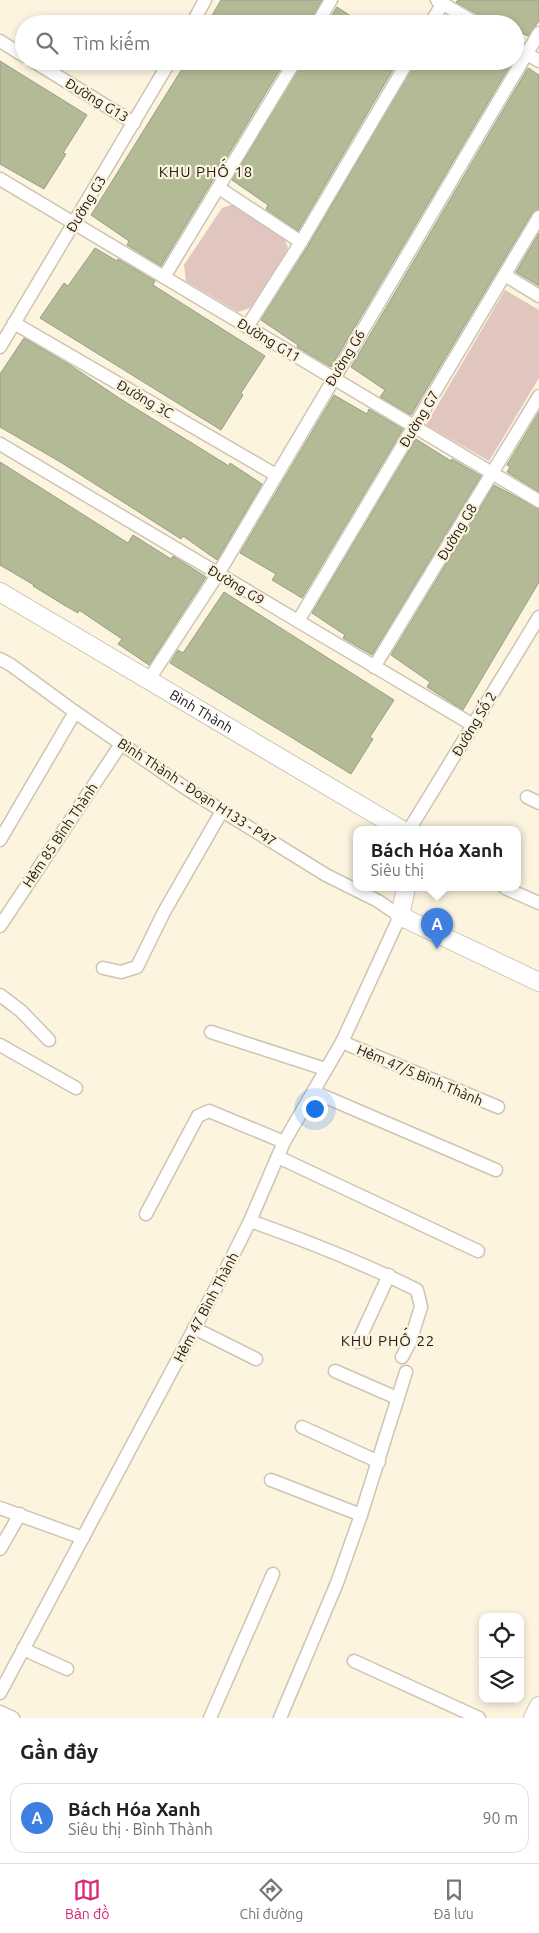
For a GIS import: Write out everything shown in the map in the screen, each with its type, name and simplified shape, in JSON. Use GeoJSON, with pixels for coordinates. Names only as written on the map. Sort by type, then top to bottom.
{"type":"FeatureCollection","features":[{"type":"Feature","properties":{"kind":"street"},"geometry":{"type":"LineString","coordinates":[[197,15],[206,0]]}},
{"type":"Feature","properties":{"kind":"street"},"geometry":{"type":"LineString","coordinates":[[322,15],[331,0]]}},
{"type":"Feature","properties":{"kind":"street"},"geometry":{"type":"LineString","coordinates":[[434,15],[440,2],[462,15]]}},
{"type":"Feature","properties":{"kind":"street","name":"Đường G6"},"geometry":{"type":"LineString","coordinates":[[524,59],[539,33]]}},
{"type":"Feature","properties":{"kind":"street"},"geometry":{"type":"LineString","coordinates":[[0,41],[15,50]]}},
{"type":"Feature","properties":{"kind":"street"},"geometry":{"type":"LineString","coordinates":[[524,52],[539,61]]}},
{"type":"Feature","properties":{"kind":"street","name":"Đường G13"},"geometry":{"type":"LineString","coordinates":[[48,70],[134,123]]}},
{"type":"Feature","properties":{"kind":"street","name":"Đường G3"},"geometry":{"type":"LineString","coordinates":[[0,347],[165,70]]}},
{"type":"Feature","properties":{"kind":"street"},"geometry":{"type":"LineString","coordinates":[[164,277],[290,70]]}},
{"type":"Feature","properties":{"kind":"street"},"geometry":{"type":"LineString","coordinates":[[247,326],[301,242],[403,70]]}},
{"type":"Feature","properties":{"kind":"street","name":"Đường G6"},"geometry":{"type":"LineString","coordinates":[[148,681],[218,574],[517,70]]}},
{"type":"Feature","properties":{"kind":"street","name":"Đường G11"},"geometry":{"type":"LineString","coordinates":[[0,179],[539,501]]}},
{"type":"Feature","properties":{"kind":"street"},"geometry":{"type":"LineString","coordinates":[[219,188],[301,242]]}},
{"type":"Feature","properties":{"kind":"street","name":"Đường G7"},"geometry":{"type":"LineString","coordinates":[[298,621],[539,217]]}},
{"type":"Feature","properties":{"kind":"street"},"geometry":{"type":"LineString","coordinates":[[505,275],[539,296]]}},
{"type":"Feature","properties":{"kind":"street","name":"Đường 3C"},"geometry":{"type":"LineString","coordinates":[[14,323],[276,475]]}},
{"type":"Feature","properties":{"kind":"street","name":"Đường G8"},"geometry":{"type":"LineString","coordinates":[[374,667],[539,396]]}},
{"type":"Feature","properties":{"kind":"street","name":"Đường G9"},"geometry":{"type":"LineString","coordinates":[[0,444],[473,725]]}},
{"type":"Feature","properties":{"kind":"street","name":"Bình Thành"},"geometry":{"type":"LineString","coordinates":[[0,592],[395,826]]}},
{"type":"Feature","properties":{"kind":"street","name":"Đường Số 2"},"geometry":{"type":"LineString","coordinates":[[411,826],[539,617]]}},
{"type":"Feature","properties":{"kind":"street","name":"Bình Thành - Đoạn H133 - P47"},"geometry":{"type":"LineString","coordinates":[[1,661],[222,811],[326,875],[353,888]]}},
{"type":"Feature","properties":{"kind":"street"},"geometry":{"type":"LineString","coordinates":[[0,840],[76,712]]}},
{"type":"Feature","properties":{"kind":"street","name":"Hẻm 85 Bình Thành"},"geometry":{"type":"LineString","coordinates":[[0,926],[121,744]]}},
{"type":"Feature","properties":{"kind":"street"},"geometry":{"type":"LineString","coordinates":[[527,797],[539,802]]}},
{"type":"Feature","properties":{"kind":"street"},"geometry":{"type":"LineString","coordinates":[[103,968],[121,972],[137,967],[169,904],[222,811]]}},
{"type":"Feature","properties":{"kind":"street","name":"Bình Thành - Đoạn H133 - P47"},"geometry":{"type":"LineString","coordinates":[[358,891],[378,901],[400,916]]}},
{"type":"Feature","properties":{"kind":"street"},"geometry":{"type":"LineString","coordinates":[[405,891],[400,916],[539,982]]}},
{"type":"Feature","properties":{"kind":"street"},"geometry":{"type":"LineString","coordinates":[[512,891],[539,903]]}},
{"type":"Feature","properties":{"kind":"street","name":"Hẻm 47 Bình Thành"},"geometry":{"type":"LineString","coordinates":[[0,1693],[250,1221],[284,1142],[342,1042],[400,916]]}},
{"type":"Feature","properties":{"kind":"street"},"geometry":{"type":"LineString","coordinates":[[0,995],[21,1011],[49,1040]]}},
{"type":"Feature","properties":{"kind":"street"},"geometry":{"type":"LineString","coordinates":[[210,1032],[325,1070]]}},
{"type":"Feature","properties":{"kind":"street","name":"Hẻm 47/5 Bình Thành"},"geometry":{"type":"LineString","coordinates":[[342,1042],[498,1107]]}},
{"type":"Feature","properties":{"kind":"street"},"geometry":{"type":"LineString","coordinates":[[0,1045],[76,1088]]}},
{"type":"Feature","properties":{"kind":"street"},"geometry":{"type":"LineString","coordinates":[[314,1092],[496,1170]]}},
{"type":"Feature","properties":{"kind":"street"},"geometry":{"type":"LineString","coordinates":[[146,1214],[198,1116],[209,1111],[284,1142]]}},
{"type":"Feature","properties":{"kind":"street"},"geometry":{"type":"LineString","coordinates":[[278,1157],[478,1251]]}},
{"type":"Feature","properties":{"kind":"street"},"geometry":{"type":"LineString","coordinates":[[250,1221],[300,1239],[389,1276],[417,1290],[421,1306],[410,1342],[402,1357]]}},
{"type":"Feature","properties":{"kind":"street"},"geometry":{"type":"LineString","coordinates":[[358,1342],[389,1276]]}},
{"type":"Feature","properties":{"kind":"street"},"geometry":{"type":"LineString","coordinates":[[194,1328],[256,1359]]}},
{"type":"Feature","properties":{"kind":"street"},"geometry":{"type":"LineString","coordinates":[[335,1371],[397,1398]]}},
{"type":"Feature","properties":{"kind":"street"},"geometry":{"type":"LineString","coordinates":[[280,1718],[337,1583],[361,1515],[406,1372]]}},
{"type":"Feature","properties":{"kind":"street"},"geometry":{"type":"LineString","coordinates":[[302,1427],[378,1462]]}},
{"type":"Feature","properties":{"kind":"street"},"geometry":{"type":"LineString","coordinates":[[271,1480],[361,1515]]}},
{"type":"Feature","properties":{"kind":"street"},"geometry":{"type":"LineString","coordinates":[[0,1508],[83,1538]]}},
{"type":"Feature","properties":{"kind":"street"},"geometry":{"type":"LineString","coordinates":[[0,1549],[20,1514]]}},
{"type":"Feature","properties":{"kind":"street"},"geometry":{"type":"LineString","coordinates":[[210,1718],[273,1574]]}},
{"type":"Feature","properties":{"kind":"street"},"geometry":{"type":"LineString","coordinates":[[23,1650],[67,1669]]}},
{"type":"Feature","properties":{"kind":"street"},"geometry":{"type":"LineString","coordinates":[[354,1661],[479,1718]]}},
{"type":"Feature","properties":{"kind":"street"},"geometry":{"type":"LineString","coordinates":[[533,1718],[539,1706]]}},
{"type":"Feature","properties":{"kind":"street"},"geometry":{"type":"LineString","coordinates":[[0,1712],[13,1718]]}},
{"type":"Feature","properties":{"kind":"shaded area"},"geometry":{"type":"Polygon","coordinates":[[[231,205],[239,206],[285,240],[288,248],[250,308],[238,312],[186,281],[184,265],[222,208],[231,205]]]}},
{"type":"Feature","properties":{"kind":"shaded area"},"geometry":{"type":"Polygon","coordinates":[[[505,290],[539,310],[539,378],[489,461],[426,425],[505,290]]]}},
{"type":"Feature","properties":{"kind":"building"},"geometry":{"type":"Polygon","coordinates":[[[221,0],[322,0],[314,15],[212,15],[221,0]]]}},
{"type":"Feature","properties":{"kind":"building"},"geometry":{"type":"Polygon","coordinates":[[[458,0],[539,0],[539,21],[528,36],[524,34],[524,15],[479,15],[456,2],[458,0]]]}},
{"type":"Feature","properties":{"kind":"building"},"geometry":{"type":"Polygon","coordinates":[[[337,7],[349,15],[332,15],[337,7]]]}},
{"type":"Feature","properties":{"kind":"building"},"geometry":{"type":"Polygon","coordinates":[[[0,61],[87,115],[63,153],[66,154],[44,189],[0,164],[0,61]]]}},
{"type":"Feature","properties":{"kind":"building"},"geometry":{"type":"Polygon","coordinates":[[[528,68],[539,75],[539,209],[532,213],[411,415],[380,397],[385,390],[351,367],[528,68]]]}},
{"type":"Feature","properties":{"kind":"building"},"geometry":{"type":"Polygon","coordinates":[[[181,70],[280,70],[161,266],[127,245],[129,241],[91,215],[181,70]]]}},
{"type":"Feature","properties":{"kind":"building"},"geometry":{"type":"Polygon","coordinates":[[[298,70],[393,70],[298,231],[266,209],[268,205],[232,180],[298,70]]]}},
{"type":"Feature","properties":{"kind":"building"},"geometry":{"type":"Polygon","coordinates":[[[411,70],[507,70],[331,367],[297,347],[298,345],[261,320],[308,246],[411,70]]]}},
{"type":"Feature","properties":{"kind":"building"},"geometry":{"type":"Polygon","coordinates":[[[539,233],[539,286],[516,272],[539,233]]]}},
{"type":"Feature","properties":{"kind":"building"},"geometry":{"type":"Polygon","coordinates":[[[95,248],[155,281],[153,285],[265,356],[241,393],[243,395],[221,430],[40,318],[64,283],[68,286],[95,248]]]}},
{"type":"Feature","properties":{"kind":"building"},"geometry":{"type":"Polygon","coordinates":[[[24,338],[229,466],[230,463],[262,484],[217,560],[183,536],[181,539],[62,463],[0,427],[0,374],[24,338]]]}},
{"type":"Feature","properties":{"kind":"building"},"geometry":{"type":"Polygon","coordinates":[[[334,395],[367,414],[369,409],[403,429],[302,598],[272,580],[276,574],[240,553],[334,395]]]}},
{"type":"Feature","properties":{"kind":"building"},"geometry":{"type":"Polygon","coordinates":[[[539,412],[539,492],[507,472],[510,467],[507,465],[539,412]]]}},
{"type":"Feature","properties":{"kind":"building"},"geometry":{"type":"Polygon","coordinates":[[[416,439],[451,461],[452,459],[481,476],[372,655],[343,638],[345,635],[312,613],[416,439]]]}},
{"type":"Feature","properties":{"kind":"building"},"geometry":{"type":"Polygon","coordinates":[[[0,462],[128,543],[133,535],[171,559],[173,556],[206,577],[149,665],[118,644],[122,639],[79,610],[78,613],[0,565],[0,462]]]}},
{"type":"Feature","properties":{"kind":"building"},"geometry":{"type":"Polygon","coordinates":[[[494,485],[539,509],[539,582],[463,710],[427,687],[430,682],[391,655],[494,485]]]}},
{"type":"Feature","properties":{"kind":"building"},"geometry":{"type":"Polygon","coordinates":[[[224,592],[394,700],[370,737],[373,739],[351,774],[170,663],[178,650],[183,653],[224,592]]]}},
{"type":"Feature","properties":{"kind":"place","name":"Bách Hóa Xanh"},"geometry":{"type":"Point","coordinates":[437,949]}},
{"type":"Feature","properties":{"kind":"district","name":"KHU PHỐ 18"},"geometry":{"type":"Point","coordinates":[206,171]}},
{"type":"Feature","properties":{"kind":"district","name":"KHU PHỐ 22"},"geometry":{"type":"Point","coordinates":[388,1340]}}]}
